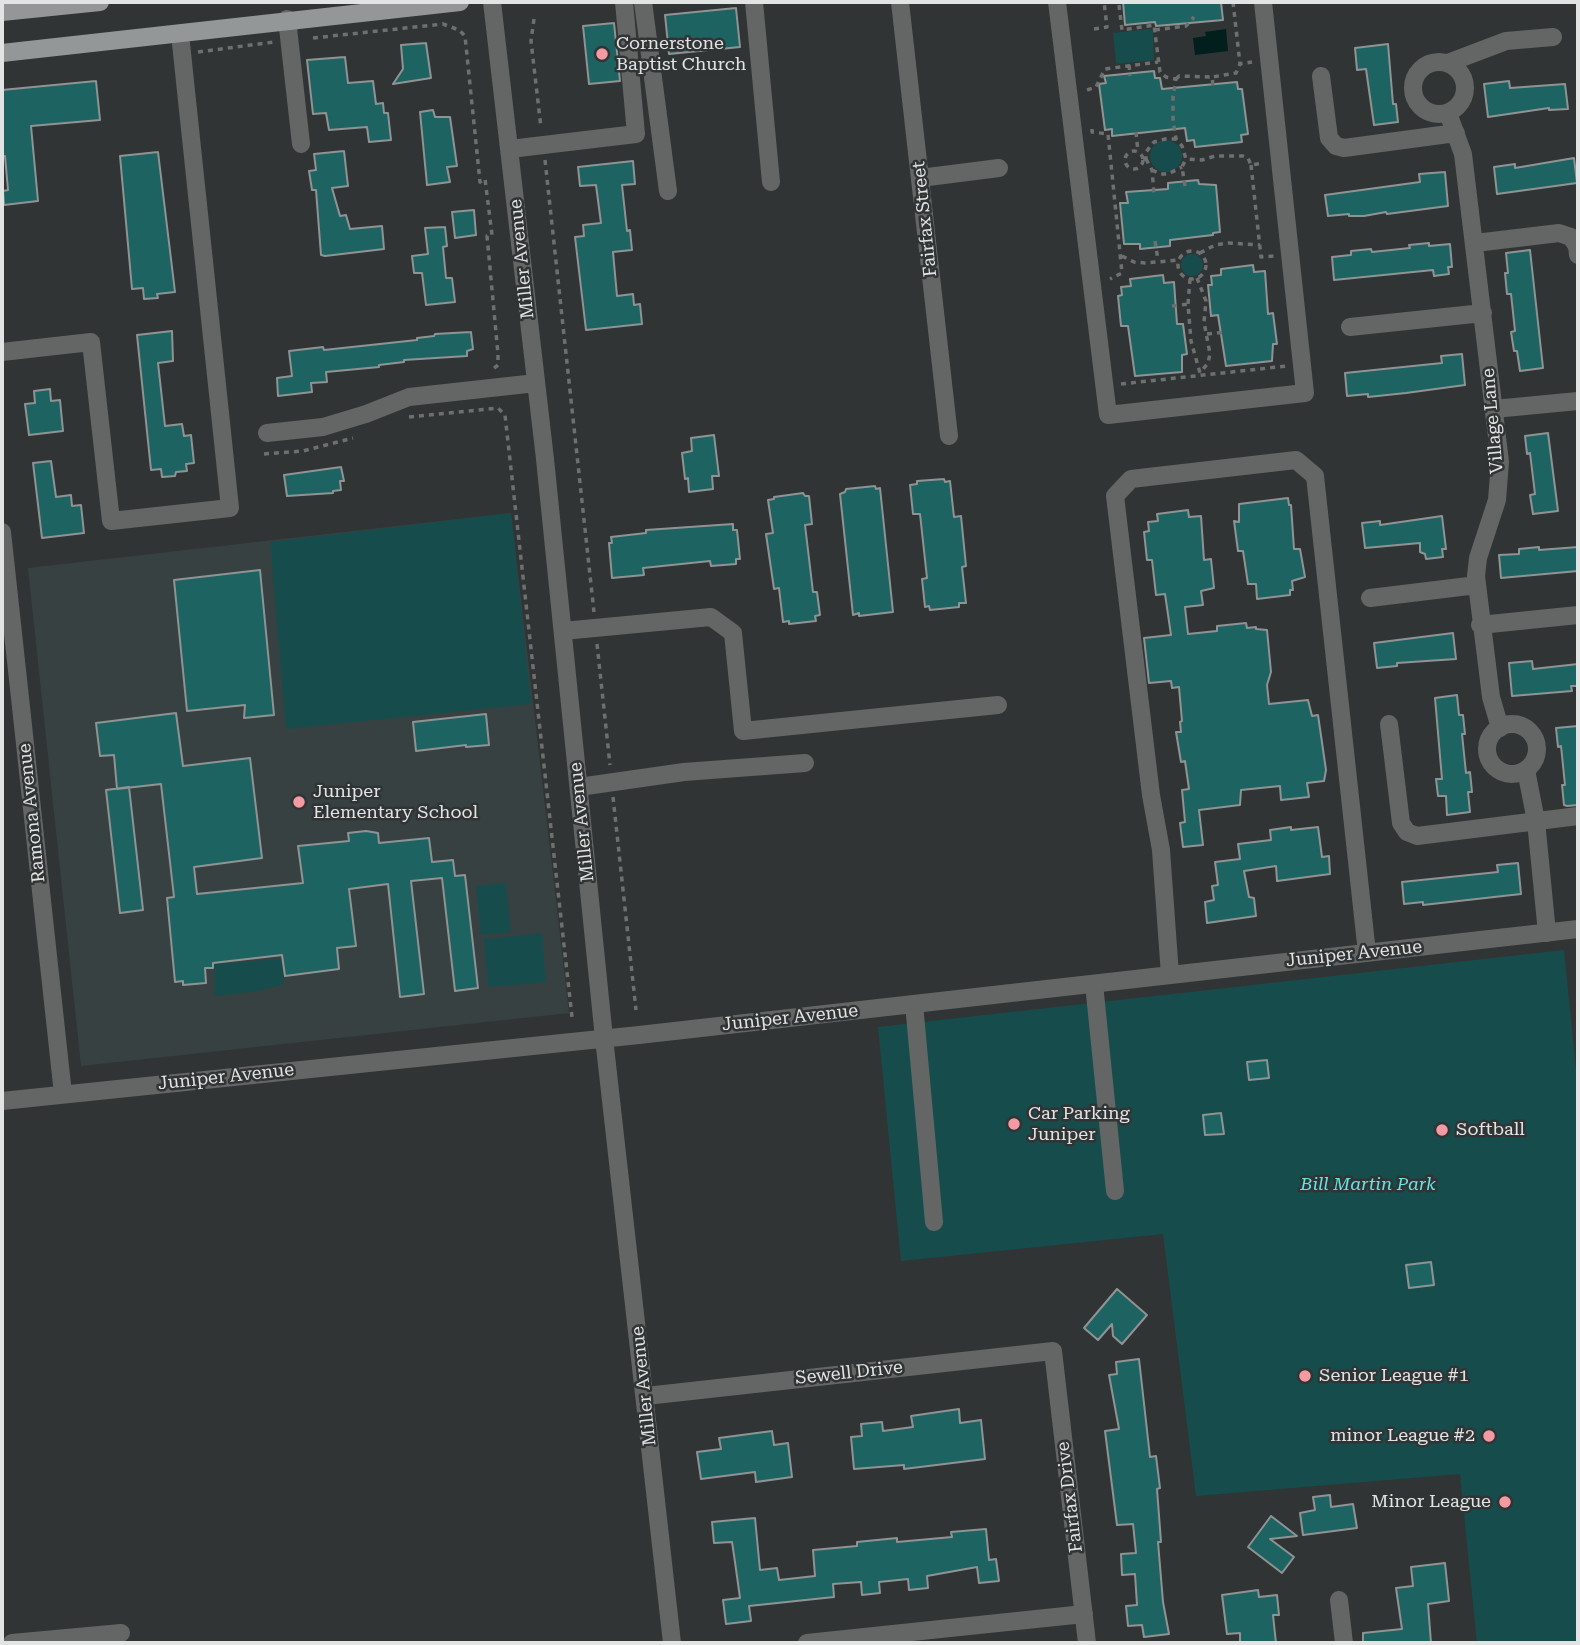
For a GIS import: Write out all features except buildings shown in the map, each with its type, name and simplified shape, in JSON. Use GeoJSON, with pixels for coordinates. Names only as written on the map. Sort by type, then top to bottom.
{"type":"FeatureCollection","features":[{"type":"Feature","properties":{"kind":"main road"},"geometry":{"type":"LineString","coordinates":[[10,8],[100,2]]}},
{"type":"Feature","properties":{"kind":"main road"},"geometry":{"type":"LineString","coordinates":[[2,53],[180,34],[287,19],[460,2]]}},
{"type":"Feature","properties":{"kind":"street","name":"Miller Avenue"},"geometry":{"type":"LineString","coordinates":[[492,2],[536,383],[604,1038],[672,1643]]}},
{"type":"Feature","properties":{"kind":"street"},"geometry":{"type":"LineString","coordinates":[[510,149],[636,134],[624,2]]}},
{"type":"Feature","properties":{"kind":"street"},"geometry":{"type":"LineString","coordinates":[[643,2],[668,191]]}},
{"type":"Feature","properties":{"kind":"street"},"geometry":{"type":"LineString","coordinates":[[754,2],[771,182]]}},
{"type":"Feature","properties":{"kind":"street","name":"Fairfax Street"},"geometry":{"type":"LineString","coordinates":[[901,2],[949,436]]}},
{"type":"Feature","properties":{"kind":"street"},"geometry":{"type":"LineString","coordinates":[[1058,2],[1108,415],[1305,393],[1263,2]]}},
{"type":"Feature","properties":{"kind":"street"},"geometry":{"type":"LineString","coordinates":[[287,19],[301,144]]}},
{"type":"Feature","properties":{"kind":"street"},"geometry":{"type":"LineString","coordinates":[[2,352],[91,342],[111,521],[230,508],[180,34]]}},
{"type":"Feature","properties":{"kind":"street"},"geometry":{"type":"LineString","coordinates":[[1448,64],[1460,73],[1465,88],[1461,103],[1448,113],[1424,110],[1418,104],[1413,88],[1418,73],[1431,63],[1448,64],[1506,41],[1553,37]]}},
{"type":"Feature","properties":{"kind":"street"},"geometry":{"type":"LineString","coordinates":[[1321,76],[1329,138],[1336,146],[1344,148],[1455,133]]}},
{"type":"Feature","properties":{"kind":"street","name":"Village Lane"},"geometry":{"type":"LineString","coordinates":[[1448,113],[1463,154],[1500,462],[1497,500],[1478,558],[1476,585],[1491,697],[1500,728]]}},
{"type":"Feature","properties":{"kind":"street"},"geometry":{"type":"LineString","coordinates":[[920,178],[999,168]]}},
{"type":"Feature","properties":{"kind":"street"},"geometry":{"type":"LineString","coordinates":[[1475,243],[1559,233],[1571,237],[1577,246],[1578,255]]}},
{"type":"Feature","properties":{"kind":"street"},"geometry":{"type":"LineString","coordinates":[[1350,327],[1483,313]]}},
{"type":"Feature","properties":{"kind":"street"},"geometry":{"type":"LineString","coordinates":[[267,433],[323,427],[409,397],[536,383]]}},
{"type":"Feature","properties":{"kind":"street"},"geometry":{"type":"LineString","coordinates":[[1494,410],[1578,401]]}},
{"type":"Feature","properties":{"kind":"street"},"geometry":{"type":"LineString","coordinates":[[1170,975],[1161,850],[1151,795],[1115,496],[1130,479],[1296,460],[1315,476],[1367,953]]}},
{"type":"Feature","properties":{"kind":"street","name":"Ramona Avenue"},"geometry":{"type":"LineString","coordinates":[[2,532],[63,1094]]}},
{"type":"Feature","properties":{"kind":"street"},"geometry":{"type":"LineString","coordinates":[[1370,598],[1476,585]]}},
{"type":"Feature","properties":{"kind":"street"},"geometry":{"type":"LineString","coordinates":[[1480,625],[1578,615]]}},
{"type":"Feature","properties":{"kind":"street"},"geometry":{"type":"LineString","coordinates":[[563,631],[711,617],[733,633],[743,731],[998,705]]}},
{"type":"Feature","properties":{"kind":"street"},"geometry":{"type":"LineString","coordinates":[[1389,724],[1401,823],[1407,832],[1417,836],[1578,816]]}},
{"type":"Feature","properties":{"kind":"street"},"geometry":{"type":"LineString","coordinates":[[1516,725],[1531,733],[1537,748],[1536,757],[1526,770],[1506,774],[1493,766],[1489,759],[1488,745],[1490,738],[1500,728],[1516,725]]}},
{"type":"Feature","properties":{"kind":"street"},"geometry":{"type":"LineString","coordinates":[[579,787],[684,772],[805,763]]}},
{"type":"Feature","properties":{"kind":"street"},"geometry":{"type":"LineString","coordinates":[[1526,770],[1536,821],[1547,933]]}},
{"type":"Feature","properties":{"kind":"street","name":"Juniper Avenue"},"geometry":{"type":"LineString","coordinates":[[2,1101],[604,1038],[1578,929]]}},
{"type":"Feature","properties":{"kind":"street"},"geometry":{"type":"LineString","coordinates":[[1094,984],[1115,1191]]}},
{"type":"Feature","properties":{"kind":"street"},"geometry":{"type":"LineString","coordinates":[[914,1004],[934,1222]]}},
{"type":"Feature","properties":{"kind":"street","name":"Sewell Drive"},"geometry":{"type":"LineString","coordinates":[[646,1396],[1053,1351]]}},
{"type":"Feature","properties":{"kind":"street","name":"Fairfax Drive"},"geometry":{"type":"LineString","coordinates":[[1053,1351],[1087,1643]]}},
{"type":"Feature","properties":{"kind":"street"},"geometry":{"type":"LineString","coordinates":[[1339,1601],[1344,1643]]}},
{"type":"Feature","properties":{"kind":"street"},"geometry":{"type":"LineString","coordinates":[[807,1643],[1084,1614]]}},
{"type":"Feature","properties":{"kind":"street"},"geometry":{"type":"LineString","coordinates":[[12,1643],[121,1633]]}},
{"type":"Feature","properties":{"kind":"path"},"geometry":{"type":"LineString","coordinates":[[1094,29],[1107,27],[1104,2]]}},
{"type":"Feature","properties":{"kind":"path"},"geometry":{"type":"LineString","coordinates":[[1119,5],[1122,30],[1154,25],[1158,62],[1163,75],[1176,79],[1180,76],[1212,77],[1236,73],[1240,64],[1233,2]]}},
{"type":"Feature","properties":{"kind":"path"},"geometry":{"type":"LineString","coordinates":[[1154,30],[1186,26],[1194,17]]}},
{"type":"Feature","properties":{"kind":"path"},"geometry":{"type":"LineString","coordinates":[[534,19],[531,40],[636,1010]]}},
{"type":"Feature","properties":{"kind":"path"},"geometry":{"type":"LineString","coordinates":[[182,54],[443,24],[459,30],[465,36],[480,182],[485,179],[492,235],[486,236],[498,365],[482,372]]}},
{"type":"Feature","properties":{"kind":"path"},"geometry":{"type":"LineString","coordinates":[[1088,100],[1087,89],[1096,88],[1105,69],[1158,62]]}},
{"type":"Feature","properties":{"kind":"path"},"geometry":{"type":"LineString","coordinates":[[1240,64],[1253,62],[1254,72]]}},
{"type":"Feature","properties":{"kind":"path"},"geometry":{"type":"LineString","coordinates":[[1129,65],[1130,76]]}},
{"type":"Feature","properties":{"kind":"path"},"geometry":{"type":"LineString","coordinates":[[1212,77],[1213,85]]}},
{"type":"Feature","properties":{"kind":"path"},"geometry":{"type":"LineString","coordinates":[[1176,79],[1172,107],[1176,139],[1182,146],[1186,159],[1182,167],[1185,186]]}},
{"type":"Feature","properties":{"kind":"path"},"geometry":{"type":"LineString","coordinates":[[1091,121],[1092,132],[1108,134],[1122,256],[1122,273],[1109,278],[1111,291]]}},
{"type":"Feature","properties":{"kind":"path"},"geometry":{"type":"LineString","coordinates":[[1136,132],[1138,152]]}},
{"type":"Feature","properties":{"kind":"path"},"geometry":{"type":"LineString","coordinates":[[1154,194],[1152,170],[1145,158],[1138,152],[1130,152],[1126,156],[1128,166],[1138,168],[1145,158],[1146,152],[1154,142],[1176,139]]}},
{"type":"Feature","properties":{"kind":"path"},"geometry":{"type":"LineString","coordinates":[[1186,159],[1202,160],[1215,156],[1248,158],[1261,257],[1275,256]]}},
{"type":"Feature","properties":{"kind":"path"},"geometry":{"type":"LineString","coordinates":[[1251,165],[1265,163]]}},
{"type":"Feature","properties":{"kind":"path"},"geometry":{"type":"LineString","coordinates":[[1152,170],[1168,174],[1182,167]]}},
{"type":"Feature","properties":{"kind":"path"},"geometry":{"type":"LineString","coordinates":[[1155,241],[1158,260]]}},
{"type":"Feature","properties":{"kind":"path"},"geometry":{"type":"LineString","coordinates":[[1122,256],[1134,262],[1179,260],[1188,252],[1200,253],[1215,244],[1260,245]]}},
{"type":"Feature","properties":{"kind":"path"},"geometry":{"type":"LineString","coordinates":[[1179,260],[1179,270],[1189,279],[1197,278],[1206,268],[1200,253]]}},
{"type":"Feature","properties":{"kind":"path"},"geometry":{"type":"LineString","coordinates":[[1197,278],[1206,300],[1204,322],[1210,354],[1208,363],[1200,374]]}},
{"type":"Feature","properties":{"kind":"path"},"geometry":{"type":"LineString","coordinates":[[1189,279],[1191,341],[1200,374]]}},
{"type":"Feature","properties":{"kind":"path"},"geometry":{"type":"LineString","coordinates":[[1206,300],[1214,299]]}},
{"type":"Feature","properties":{"kind":"path"},"geometry":{"type":"LineString","coordinates":[[1172,306],[1188,304]]}},
{"type":"Feature","properties":{"kind":"path"},"geometry":{"type":"LineString","coordinates":[[1207,334],[1226,332]]}},
{"type":"Feature","properties":{"kind":"path"},"geometry":{"type":"LineString","coordinates":[[1121,384],[1289,366]]}},
{"type":"Feature","properties":{"kind":"path"},"geometry":{"type":"LineString","coordinates":[[407,417],[498,408],[505,415],[572,1017]]}},
{"type":"Feature","properties":{"kind":"path"},"geometry":{"type":"LineString","coordinates":[[264,454],[303,451],[355,437]]}},
{"type":"Feature","properties":{"kind":"shaded area"},"geometry":{"type":"Polygon","coordinates":[[[1226,29],[1228,51],[1195,55],[1193,38],[1206,36],[1205,32],[1226,29]]]}},
{"type":"Feature","properties":{"kind":"shaded area","name":"Juniper Elementary School"},"geometry":{"type":"Polygon","coordinates":[[[511,513],[569,1013],[81,1066],[28,568],[511,513]]]}},
{"type":"Feature","properties":{"kind":"green space"},"geometry":{"type":"Polygon","coordinates":[[[1149,29],[1153,31],[1154,60],[1116,64],[1113,33],[1149,29]]]}},
{"type":"Feature","properties":{"kind":"green space"},"geometry":{"type":"Polygon","coordinates":[[[1166,140],[1177,145],[1182,156],[1177,167],[1166,172],[1155,167],[1150,156],[1155,145],[1166,140]]]}},
{"type":"Feature","properties":{"kind":"green space"},"geometry":{"type":"Polygon","coordinates":[[[1192,254],[1200,257],[1203,265],[1200,273],[1192,276],[1184,273],[1181,265],[1184,257],[1192,254]]]}},
{"type":"Feature","properties":{"kind":"green space"},"geometry":{"type":"Polygon","coordinates":[[[511,513],[531,704],[286,729],[270,542],[511,513]]]}},
{"type":"Feature","properties":{"kind":"green space"},"geometry":{"type":"Polygon","coordinates":[[[506,883],[511,932],[481,935],[476,886],[506,883]]]}},
{"type":"Feature","properties":{"kind":"green space"},"geometry":{"type":"Polygon","coordinates":[[[542,933],[546,982],[488,987],[484,939],[542,933]]]}},
{"type":"Feature","properties":{"kind":"green space","name":"Bill Martin Park"},"geometry":{"type":"Polygon","coordinates":[[[1564,950],[1578,1091],[1578,1643],[1477,1643],[1460,1474],[1196,1496],[1163,1234],[901,1261],[878,1027],[1564,950]]]}},
{"type":"Feature","properties":{"kind":"green space"},"geometry":{"type":"Polygon","coordinates":[[[281,959],[284,984],[259,991],[215,996],[214,964],[281,959]]]}},
{"type":"Feature","properties":{"kind":"place","name":"Cornerstone Baptist Church"},"geometry":{"type":"Point","coordinates":[602,54]}},
{"type":"Feature","properties":{"kind":"place","name":"Juniper Elementary School"},"geometry":{"type":"Point","coordinates":[299,802]}},
{"type":"Feature","properties":{"kind":"place","name":"Car Parking Juniper"},"geometry":{"type":"Point","coordinates":[1014,1124]}},
{"type":"Feature","properties":{"kind":"place","name":"Softball"},"geometry":{"type":"Point","coordinates":[1442,1130]}},
{"type":"Feature","properties":{"kind":"place","name":"Senior League #1"},"geometry":{"type":"Point","coordinates":[1305,1376]}},
{"type":"Feature","properties":{"kind":"place","name":"minor League #2"},"geometry":{"type":"Point","coordinates":[1489,1436]}},
{"type":"Feature","properties":{"kind":"place","name":"Minor League"},"geometry":{"type":"Point","coordinates":[1505,1502]}}]}
